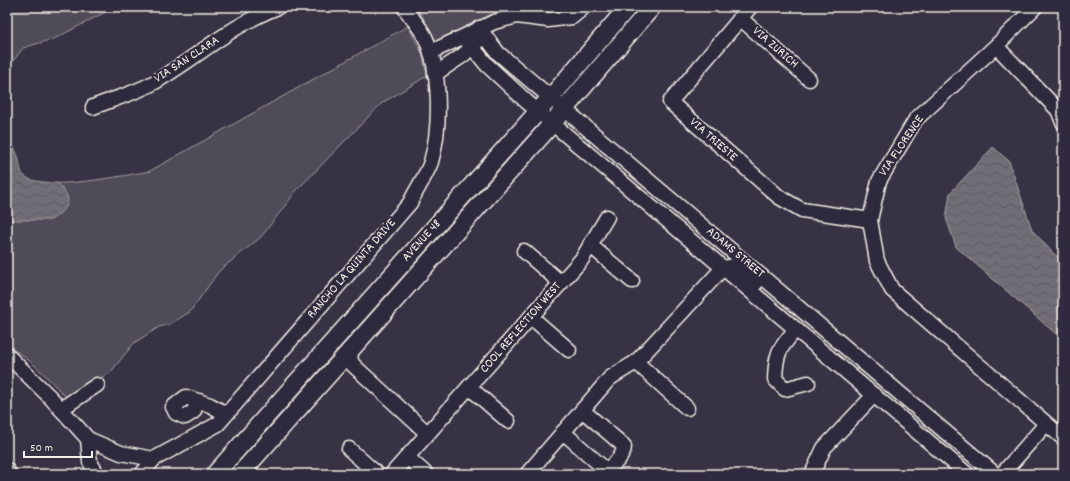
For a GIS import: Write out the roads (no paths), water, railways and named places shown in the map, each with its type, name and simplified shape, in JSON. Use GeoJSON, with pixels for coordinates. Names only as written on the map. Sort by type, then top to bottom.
{"type":"FeatureCollection","features":[{"type":"Feature","properties":{"kind":"main road","name":"AVENUE 48"},"geometry":{"type":"LineString","coordinates":[[215,474],[538,111],[628,7]]}},
{"type":"Feature","properties":{"kind":"main road","name":"AVENUE 48"},"geometry":{"type":"LineString","coordinates":[[240,474],[553,123],[652,7]]}},
{"type":"Feature","properties":{"kind":"main road"},"geometry":{"type":"LineString","coordinates":[[338,365],[337,357],[340,347],[388,293],[400,266]]}},
{"type":"Feature","properties":{"kind":"street","name":"VIA SAN CLARA"},"geometry":{"type":"LineString","coordinates":[[93,107],[154,82],[263,12],[278,7]]}},
{"type":"Feature","properties":{"kind":"street","name":"RANCHO LA QUINTA DRIVE"},"geometry":{"type":"LineString","coordinates":[[142,474],[154,459],[218,424],[410,203],[430,162],[438,121],[438,93],[431,52],[425,37],[404,7]]}},
{"type":"Feature","properties":{"kind":"street"},"geometry":{"type":"LineString","coordinates":[[435,74],[468,42],[499,20],[517,16],[548,20],[572,17],[584,7]]}},
{"type":"Feature","properties":{"kind":"street","name":"VIA TRIESTE"},"geometry":{"type":"LineString","coordinates":[[750,7],[670,102],[779,198],[802,210],[870,220]]}},
{"type":"Feature","properties":{"kind":"street","name":"VIA FLORENCE"},"geometry":{"type":"LineString","coordinates":[[1035,7],[996,46],[916,119],[879,181],[870,220],[877,261],[892,290],[1063,438]]}},
{"type":"Feature","properties":{"kind":"street","name":"VIA ZURICH"},"geometry":{"type":"LineString","coordinates":[[740,18],[809,79]]}},
{"type":"Feature","properties":{"kind":"street","name":"ADAMS STREET"},"geometry":{"type":"LineString","coordinates":[[482,32],[498,53],[995,474]]}},
{"type":"Feature","properties":{"kind":"street"},"geometry":{"type":"LineString","coordinates":[[431,52],[468,42]]}},
{"type":"Feature","properties":{"kind":"street","name":"ADAMS STREET"},"geometry":{"type":"LineString","coordinates":[[468,42],[487,65],[538,111],[967,474]]}},
{"type":"Feature","properties":{"kind":"street"},"geometry":{"type":"LineString","coordinates":[[996,46],[1058,110],[1063,122]]}},
{"type":"Feature","properties":{"kind":"street","name":"COOL REFLECTION WEST"},"geometry":{"type":"LineString","coordinates":[[392,474],[582,259],[607,217]]}},
{"type":"Feature","properties":{"kind":"street"},"geometry":{"type":"LineString","coordinates":[[590,246],[632,282]]}},
{"type":"Feature","properties":{"kind":"street"},"geometry":{"type":"LineString","coordinates":[[524,251],[561,283]]}},
{"type":"Feature","properties":{"kind":"street"},"geometry":{"type":"LineString","coordinates":[[527,474],[610,378],[636,362],[723,268],[736,266],[770,294],[785,295]]}},
{"type":"Feature","properties":{"kind":"street"},"geometry":{"type":"LineString","coordinates":[[531,317],[569,350]]}},
{"type":"Feature","properties":{"kind":"street"},"geometry":{"type":"LineString","coordinates":[[796,329],[781,347],[776,358],[775,379],[785,389],[808,383]]}},
{"type":"Feature","properties":{"kind":"street"},"geometry":{"type":"LineString","coordinates":[[352,349],[350,358],[353,365],[424,437]]}},
{"type":"Feature","properties":{"kind":"street"},"geometry":{"type":"LineString","coordinates":[[7,355],[61,409],[88,439],[121,453],[154,459]]}},
{"type":"Feature","properties":{"kind":"street"},"geometry":{"type":"LineString","coordinates":[[636,362],[687,408]]}},
{"type":"Feature","properties":{"kind":"street"},"geometry":{"type":"LineString","coordinates":[[338,365],[424,437]]}},
{"type":"Feature","properties":{"kind":"street"},"geometry":{"type":"LineString","coordinates":[[61,409],[98,385]]}},
{"type":"Feature","properties":{"kind":"street"},"geometry":{"type":"LineString","coordinates":[[469,387],[508,421]]}},
{"type":"Feature","properties":{"kind":"street"},"geometry":{"type":"LineString","coordinates":[[812,474],[824,448],[874,395]]}},
{"type":"Feature","properties":{"kind":"street"},"geometry":{"type":"LineString","coordinates":[[199,402],[226,414]]}},
{"type":"Feature","properties":{"kind":"street"},"geometry":{"type":"LineString","coordinates":[[563,432],[606,470],[613,466],[624,450],[624,446],[582,410]]}},
{"type":"Feature","properties":{"kind":"street"},"geometry":{"type":"LineString","coordinates":[[1002,474],[1046,424]]}},
{"type":"Feature","properties":{"kind":"street"},"geometry":{"type":"LineString","coordinates":[[88,439],[90,462],[97,474]]}},
{"type":"Feature","properties":{"kind":"street"},"geometry":{"type":"LineString","coordinates":[[349,449],[377,474]]}},
{"type":"Feature","properties":{"kind":"street"},"geometry":{"type":"LineString","coordinates":[[407,457],[426,474]]}},
{"type":"Feature","properties":{"kind":"street"},"geometry":{"type":"LineString","coordinates":[[7,470],[9,474]]}},
{"type":"Feature","properties":{"kind":"water"},"geometry":{"type":"Polygon","coordinates":[[[7,141],[15,149],[23,175],[29,179],[40,182],[57,183],[66,194],[68,203],[66,207],[51,220],[7,220],[7,141]]]}},
{"type":"Feature","properties":{"kind":"water"},"geometry":{"type":"Polygon","coordinates":[[[993,147],[1009,161],[1032,230],[1053,253],[1063,261],[1063,340],[956,247],[946,218],[950,193],[993,147]]]}}]}
